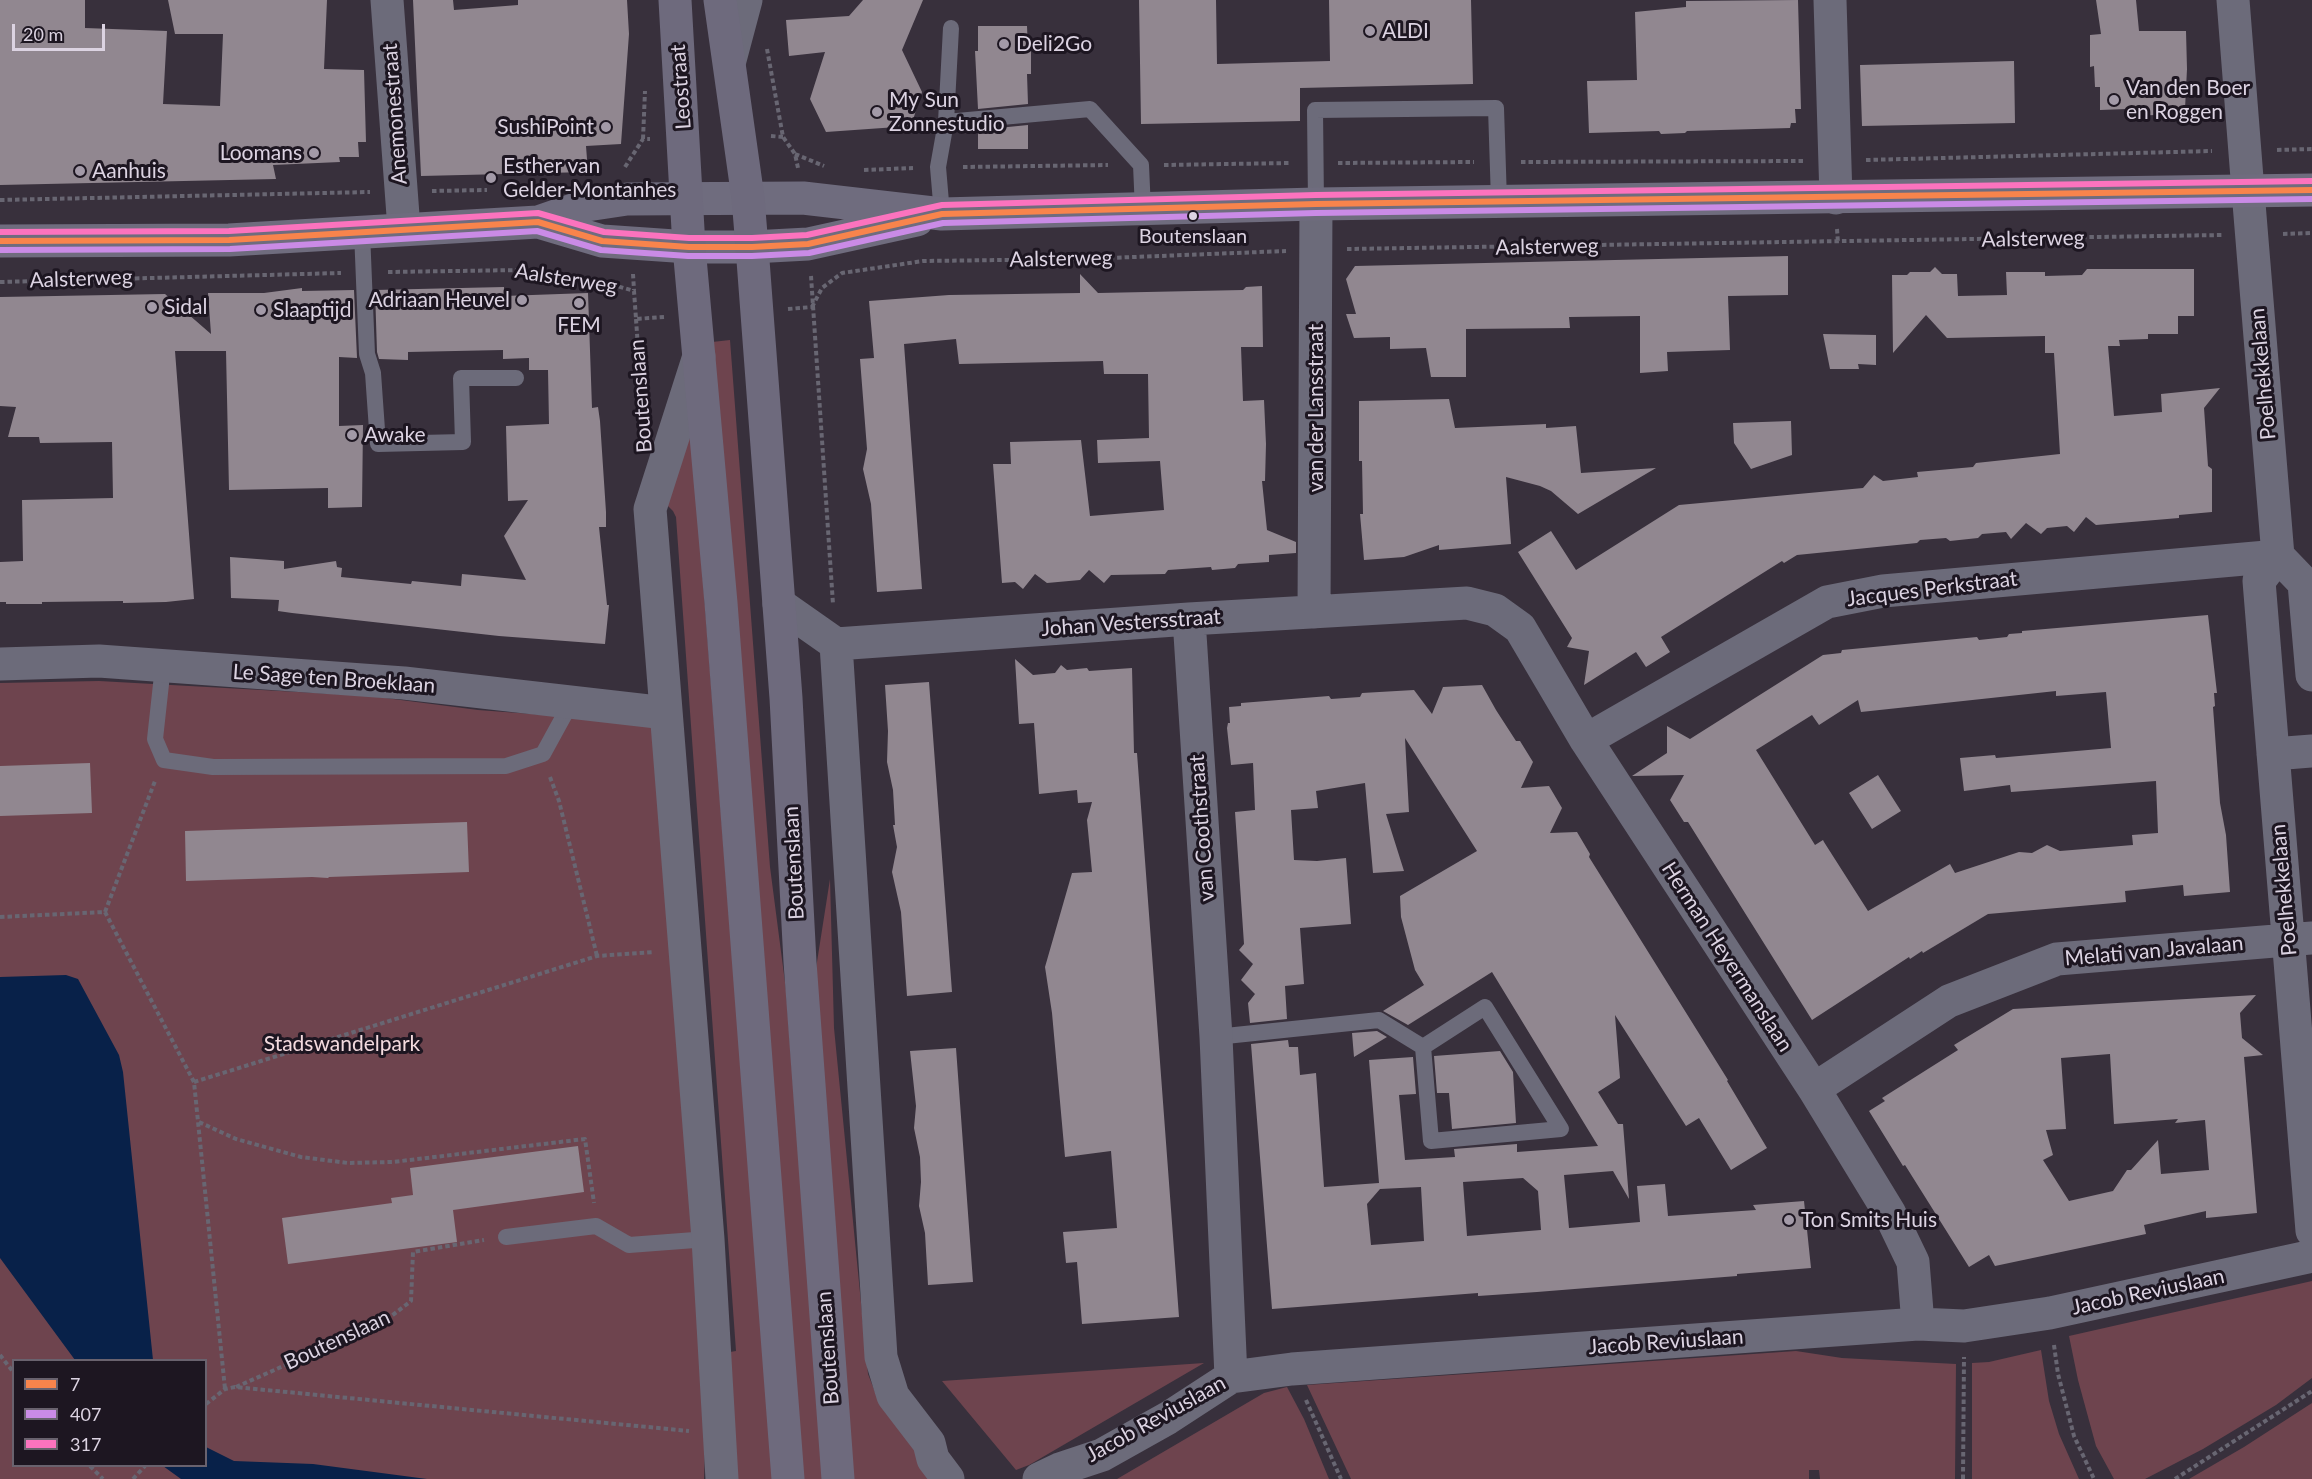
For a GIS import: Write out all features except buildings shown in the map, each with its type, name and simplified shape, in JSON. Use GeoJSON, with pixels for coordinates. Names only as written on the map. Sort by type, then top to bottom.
{"type":"FeatureCollection","features":[{"type":"Feature","properties":{"kind":"main road","name":"Leostraat"},"geometry":{"type":"LineString","coordinates":[[675,0],[689,247]]}},
{"type":"Feature","properties":{"kind":"main road"},"geometry":{"type":"LineString","coordinates":[[720,0],[740,135],[752,247]]}},
{"type":"Feature","properties":{"kind":"main road","name":"Aalsterweg"},"geometry":{"type":"LineString","coordinates":[[0,241],[229,240],[538,222],[587,205],[627,199],[803,198],[942,214],[1316,204],[2312,190]]}},
{"type":"Feature","properties":{"kind":"main road","name":"Aalsterweg"},"geometry":{"type":"LineString","coordinates":[[538,222],[602,241],[689,247],[752,247],[808,244],[942,214]]}},
{"type":"Feature","properties":{"kind":"main road","name":"Boutenslaan"},"geometry":{"type":"LineString","coordinates":[[689,247],[721,603],[788,1479]]}},
{"type":"Feature","properties":{"kind":"main road","name":"Boutenslaan"},"geometry":{"type":"LineString","coordinates":[[752,247],[786,698],[800,974],[838,1479]]}},
{"type":"Feature","properties":{"kind":"street","name":"Anemonestraat"},"geometry":{"type":"LineString","coordinates":[[387,0],[404,229]]}},
{"type":"Feature","properties":{"kind":"street"},"geometry":{"type":"LineString","coordinates":[[730,60],[746,0]]}},
{"type":"Feature","properties":{"kind":"street"},"geometry":{"type":"LineString","coordinates":[[1830,0],[1836,198]]}},
{"type":"Feature","properties":{"kind":"street","name":"Poelhekkelaan"},"geometry":{"type":"LineString","coordinates":[[2233,0],[2278,556],[2259,581],[2273,754],[2300,939],[2312,1231]]}},
{"type":"Feature","properties":{"kind":"street","name":"van der Lansstraat"},"geometry":{"type":"LineString","coordinates":[[1314,612],[1316,204]]}},
{"type":"Feature","properties":{"kind":"street","name":"Boutenslaan"},"geometry":{"type":"LineString","coordinates":[[699,356],[650,509],[708,1239],[722,1479]]}},
{"type":"Feature","properties":{"kind":"street"},"geometry":{"type":"LineString","coordinates":[[2278,556],[2304,583],[2312,675]]}},
{"type":"Feature","properties":{"kind":"street","name":"Jacques Perkstraat"},"geometry":{"type":"LineString","coordinates":[[1586,740],[1827,602],[1883,591],[2278,556]]}},
{"type":"Feature","properties":{"kind":"street","name":"Johan Vestersstraat"},"geometry":{"type":"LineString","coordinates":[[836,644],[1189,619],[1467,603],[1495,610]]}},
{"type":"Feature","properties":{"kind":"street"},"geometry":{"type":"LineString","coordinates":[[779,604],[836,644],[881,1357],[893,1396],[929,1443],[933,1459],[948,1479]]}},
{"type":"Feature","properties":{"kind":"street","name":"Herman Heyermanslaan"},"geometry":{"type":"LineString","coordinates":[[1495,610],[1520,628],[1586,740],[1814,1089],[1889,1212],[1913,1262],[1918,1324]]}},
{"type":"Feature","properties":{"kind":"street","name":"van Coothstraat"},"geometry":{"type":"LineString","coordinates":[[1189,619],[1216,1037],[1231,1377]]}},
{"type":"Feature","properties":{"kind":"street","name":"Le Sage ten Broeklaan"},"geometry":{"type":"LineString","coordinates":[[0,664],[99,661],[404,683],[666,713]]}},
{"type":"Feature","properties":{"kind":"street"},"geometry":{"type":"LineString","coordinates":[[2273,754],[2312,751]]}},
{"type":"Feature","properties":{"kind":"street","name":"Melati van Javalaan"},"geometry":{"type":"LineString","coordinates":[[1814,1089],[1949,1001],[2057,958],[2300,939]]}},
{"type":"Feature","properties":{"kind":"street","name":"Jacob Reviuslaan"},"geometry":{"type":"LineString","coordinates":[[1049,1474],[1102,1455],[1168,1418],[1231,1377],[1292,1369],[1918,1324],[1964,1326],[2050,1314],[2312,1256]]}},
{"type":"Feature","properties":{"kind":"street"},"geometry":{"type":"LineString","coordinates":[[929,1443],[945,1451],[970,1479]]}},
{"type":"Feature","properties":{"kind":"lane"},"geometry":{"type":"LineString","coordinates":[[942,214],[938,167],[946,122],[951,28]]}},
{"type":"Feature","properties":{"kind":"lane"},"geometry":{"type":"LineString","coordinates":[[1316,204],[1315,110],[1496,108],[1498,201]]}},
{"type":"Feature","properties":{"kind":"lane"},"geometry":{"type":"LineString","coordinates":[[946,122],[1090,109],[1141,165],[1143,210]]}},
{"type":"Feature","properties":{"kind":"lane"},"geometry":{"type":"LineString","coordinates":[[362,232],[367,354],[373,373],[378,444],[463,442],[461,378],[516,378]]}},
{"type":"Feature","properties":{"kind":"lane"},"geometry":{"type":"LineString","coordinates":[[163,666],[155,739],[164,760],[213,767],[506,765],[543,754],[572,701]]}},
{"type":"Feature","properties":{"kind":"lane"},"geometry":{"type":"LineString","coordinates":[[1485,1007],[1562,1129],[1431,1141],[1423,1047],[1485,1007]]}},
{"type":"Feature","properties":{"kind":"lane"},"geometry":{"type":"LineString","coordinates":[[1216,1037],[1379,1020],[1423,1047]]}},
{"type":"Feature","properties":{"kind":"lane"},"geometry":{"type":"LineString","coordinates":[[506,1237],[596,1226],[629,1245],[708,1239]]}},
{"type":"Feature","properties":{"kind":"path"},"geometry":{"type":"LineString","coordinates":[[740,135],[783,137],[766,39]]}},
{"type":"Feature","properties":{"kind":"path"},"geometry":{"type":"LineString","coordinates":[[618,171],[627,165],[643,139],[684,137]]}},
{"type":"Feature","properties":{"kind":"path"},"geometry":{"type":"LineString","coordinates":[[862,170],[938,167],[1316,163],[1834,161],[2312,149]]}},
{"type":"Feature","properties":{"kind":"path"},"geometry":{"type":"LineString","coordinates":[[795,154],[825,167],[834,168]]}},
{"type":"Feature","properties":{"kind":"path"},"geometry":{"type":"LineString","coordinates":[[0,200],[495,190]]}},
{"type":"Feature","properties":{"kind":"path","name":"Aalsterweg"},"geometry":{"type":"LineString","coordinates":[[812,307],[822,288],[842,273],[923,261],[1083,259],[1317,250],[2312,233]]}},
{"type":"Feature","properties":{"kind":"path","name":"Aalsterweg"},"geometry":{"type":"LineString","coordinates":[[0,282],[522,270],[600,281],[634,291],[636,319],[695,315]]}},
{"type":"Feature","properties":{"kind":"path"},"geometry":{"type":"LineString","coordinates":[[757,311],[812,307],[836,644]]}},
{"type":"Feature","properties":{"kind":"path","name":"Boutenslaan"},"geometry":{"type":"LineString","coordinates":[[636,319],[643,423]]}},
{"type":"Feature","properties":{"kind":"path"},"geometry":{"type":"LineString","coordinates":[[543,754],[559,801],[597,956]]}},
{"type":"Feature","properties":{"kind":"path"},"geometry":{"type":"LineString","coordinates":[[164,760],[105,912],[194,1082],[225,1389]]}},
{"type":"Feature","properties":{"kind":"path"},"geometry":{"type":"LineString","coordinates":[[0,917],[105,912]]}},
{"type":"Feature","properties":{"kind":"path"},"geometry":{"type":"LineString","coordinates":[[194,1082],[597,956],[685,949]]}},
{"type":"Feature","properties":{"kind":"path"},"geometry":{"type":"LineString","coordinates":[[199,1122],[236,1139],[301,1156],[348,1163],[393,1162],[585,1139],[596,1226]]}},
{"type":"Feature","properties":{"kind":"path","name":"Boutenslaan"},"geometry":{"type":"LineString","coordinates":[[235,1387],[385,1321],[411,1301],[413,1252],[506,1237]]}},
{"type":"Feature","properties":{"kind":"path"},"geometry":{"type":"LineString","coordinates":[[2050,1314],[2058,1374],[2074,1436],[2094,1479]]}},
{"type":"Feature","properties":{"kind":"path"},"geometry":{"type":"LineString","coordinates":[[1963,1479],[1964,1326]]}},
{"type":"Feature","properties":{"kind":"path"},"geometry":{"type":"LineString","coordinates":[[0,1356],[12,1371]]}},
{"type":"Feature","properties":{"kind":"path"},"geometry":{"type":"LineString","coordinates":[[1292,1369],[1341,1479]]}},
{"type":"Feature","properties":{"kind":"path"},"geometry":{"type":"LineString","coordinates":[[207,1403],[225,1389],[235,1387],[719,1434]]}},
{"type":"Feature","properties":{"kind":"path"},"geometry":{"type":"LineString","coordinates":[[2175,1479],[2312,1391]]}},
{"type":"Feature","properties":{"kind":"path"},"geometry":{"type":"LineString","coordinates":[[91,1467],[103,1479]]}},
{"type":"Feature","properties":{"kind":"path"},"geometry":{"type":"LineString","coordinates":[[133,1479],[144,1467]]}},
{"type":"Feature","properties":{"kind":"green space"},"geometry":{"type":"Polygon","coordinates":[[[730,340],[770,867],[786,990],[823,1479],[801,1479],[712,342],[730,340]]]}},
{"type":"Feature","properties":{"kind":"green space"},"geometry":{"type":"Polygon","coordinates":[[[683,439],[692,439],[773,1479],[733,1479],[724,1353],[736,1351],[676,517],[667,505],[683,439]]]}},
{"type":"Feature","properties":{"kind":"green space","name":"Stadswandelpark"},"geometry":{"type":"Polygon","coordinates":[[[99,681],[370,696],[478,710],[667,724],[705,1445],[704,1479],[0,1479],[0,683],[99,681]]]}},
{"type":"Feature","properties":{"kind":"green space"},"geometry":{"type":"Polygon","coordinates":[[[830,879],[834,1028],[868,1374],[877,1397],[939,1479],[852,1479],[814,981],[830,879]]]}},
{"type":"Feature","properties":{"kind":"green space"},"geometry":{"type":"Polygon","coordinates":[[[2312,1281],[2312,1378],[2276,1405],[2203,1449],[2145,1479],[2114,1479],[2096,1446],[2069,1336],[2312,1281]]]}},
{"type":"Feature","properties":{"kind":"green space"},"geometry":{"type":"Polygon","coordinates":[[[2041,1350],[2049,1401],[2059,1434],[2079,1479],[1972,1479],[1972,1363],[1989,1362],[2041,1350]]]}},
{"type":"Feature","properties":{"kind":"green space"},"geometry":{"type":"Polygon","coordinates":[[[1796,1351],[1842,1358],[1956,1364],[1955,1479],[1820,1479],[1819,1470],[1809,1470],[1809,1479],[1351,1479],[1307,1385],[1796,1351]]]}},
{"type":"Feature","properties":{"kind":"green space"},"geometry":{"type":"Polygon","coordinates":[[[1204,1363],[1029,1465],[1016,1470],[942,1381],[1204,1363]]]}},
{"type":"Feature","properties":{"kind":"green space"},"geometry":{"type":"Polygon","coordinates":[[[1287,1387],[1304,1419],[1329,1479],[1117,1479],[1264,1393],[1287,1387]]]}},
{"type":"Feature","properties":{"kind":"green space"},"geometry":{"type":"Polygon","coordinates":[[[2312,1403],[2312,1479],[2189,1479],[2244,1447],[2312,1403]]]}},
{"type":"Feature","properties":{"kind":"water"},"geometry":{"type":"Polygon","coordinates":[[[66,975],[78,979],[119,1055],[123,1072],[153,1359],[74,1359],[0,1258],[0,977],[66,975]]]}},
{"type":"Feature","properties":{"kind":"water"},"geometry":{"type":"Polygon","coordinates":[[[207,1448],[234,1461],[313,1464],[427,1479],[181,1479],[164,1467],[207,1467],[207,1448]]]}},
{"type":"Feature","properties":{"kind":"transit line","name":"317"},"geometry":{"type":"LineString","coordinates":[[0,232],[229,231],[538,213],[604,232],[689,238],[752,238],[807,235],[942,205],[1316,195],[2312,181]]}},
{"type":"Feature","properties":{"kind":"transit line","name":"7"},"geometry":{"type":"LineString","coordinates":[[0,241],[229,240],[538,222],[602,241],[689,247],[752,247],[808,244],[942,214],[1316,204],[2312,190]]}},
{"type":"Feature","properties":{"kind":"transit line","name":"407"},"geometry":{"type":"LineString","coordinates":[[0,250],[230,249],[537,231],[601,250],[688,256],[752,256],[809,253],[943,223],[1316,213],[2312,199]]}},
{"type":"Feature","properties":{"kind":"place","name":"ALDI"},"geometry":{"type":"Point","coordinates":[1370,31]}},
{"type":"Feature","properties":{"kind":"place","name":"Deli2Go"},"geometry":{"type":"Point","coordinates":[1004,44]}},
{"type":"Feature","properties":{"kind":"place","name":"Van den Boer en Roggen"},"geometry":{"type":"Point","coordinates":[2114,100]}},
{"type":"Feature","properties":{"kind":"place","name":"My Sun Zonnestudio"},"geometry":{"type":"Point","coordinates":[877,112]}},
{"type":"Feature","properties":{"kind":"place","name":"SushiPoint"},"geometry":{"type":"Point","coordinates":[606,127]}},
{"type":"Feature","properties":{"kind":"place","name":"Loomans"},"geometry":{"type":"Point","coordinates":[314,153]}},
{"type":"Feature","properties":{"kind":"place","name":"Aanhuis"},"geometry":{"type":"Point","coordinates":[80,171]}},
{"type":"Feature","properties":{"kind":"place","name":"Esther van Gelder-Montanhes"},"geometry":{"type":"Point","coordinates":[491,178]}},
{"type":"Feature","properties":{"kind":"place","name":"Boutenslaan"},"geometry":{"type":"Point","coordinates":[1193,216]}},
{"type":"Feature","properties":{"kind":"place","name":"Adriaan Heuvel"},"geometry":{"type":"Point","coordinates":[522,300]}},
{"type":"Feature","properties":{"kind":"place","name":"FEM"},"geometry":{"type":"Point","coordinates":[579,303]}},
{"type":"Feature","properties":{"kind":"place","name":"Sidal"},"geometry":{"type":"Point","coordinates":[152,307]}},
{"type":"Feature","properties":{"kind":"place","name":"Slaaptijd"},"geometry":{"type":"Point","coordinates":[261,310]}},
{"type":"Feature","properties":{"kind":"place","name":"Awake"},"geometry":{"type":"Point","coordinates":[352,435]}},
{"type":"Feature","properties":{"kind":"place","name":"Ton Smits Huis"},"geometry":{"type":"Point","coordinates":[1789,1220]}}]}
